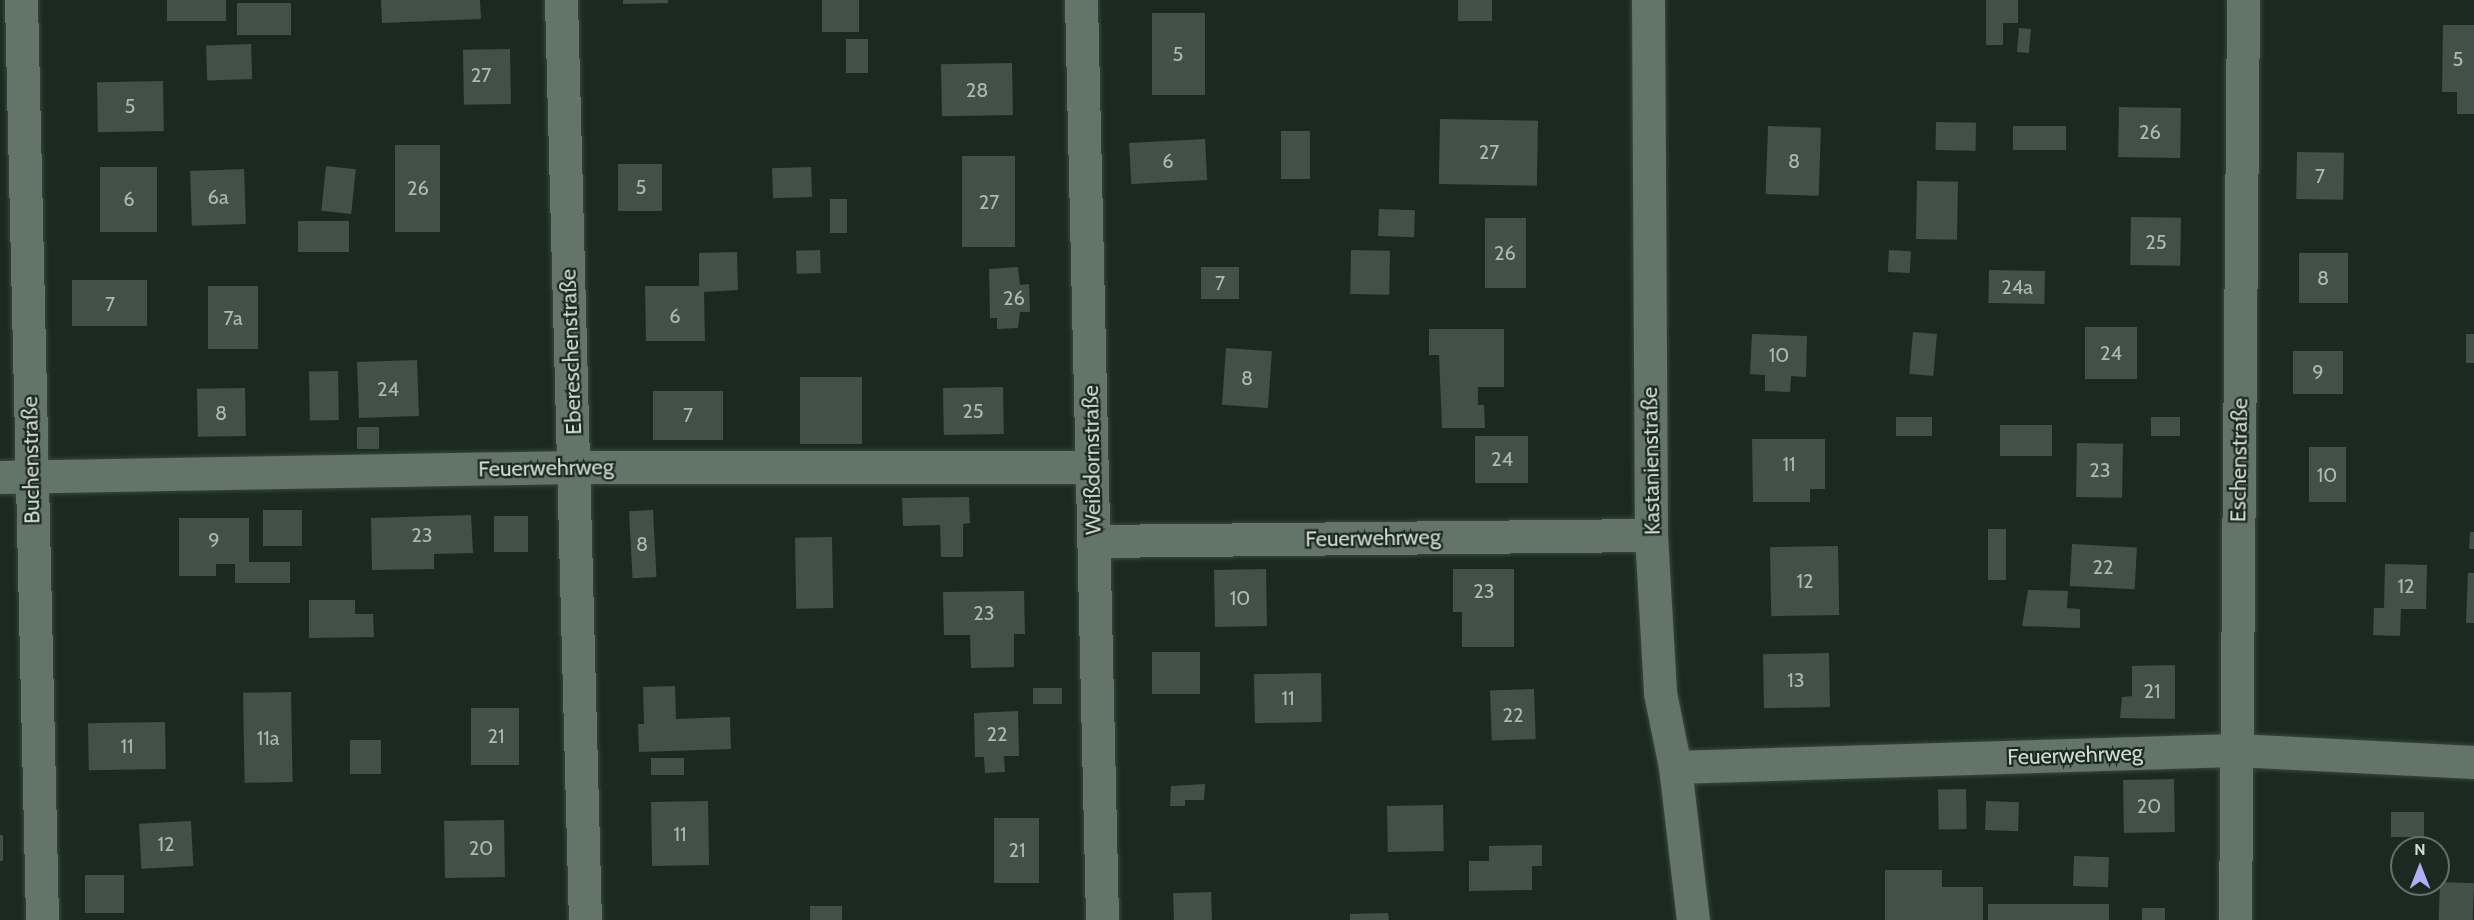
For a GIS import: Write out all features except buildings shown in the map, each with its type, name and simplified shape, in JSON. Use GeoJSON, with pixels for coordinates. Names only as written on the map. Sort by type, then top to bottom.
{"type":"FeatureCollection","features":[{"type":"Feature","properties":{"kind":"street","name":"Buchenstraße"},"geometry":{"type":"LineString","coordinates":[[21,0],[15,477],[42,920]]}},
{"type":"Feature","properties":{"kind":"street","name":"Ebereschenstraße"},"geometry":{"type":"LineString","coordinates":[[561,0],[575,467],[585,920]]}},
{"type":"Feature","properties":{"kind":"street","name":"Weißdornstraße"},"geometry":{"type":"LineString","coordinates":[[1081,0],[1102,920]]}},
{"type":"Feature","properties":{"kind":"street","name":"Kastanienstraße"},"geometry":{"type":"LineString","coordinates":[[1648,0],[1651,535],[1660,693],[1675,767],[1693,920]]}},
{"type":"Feature","properties":{"kind":"street","name":"Eschenstraße"},"geometry":{"type":"LineString","coordinates":[[2235,920],[2243,0]]}},
{"type":"Feature","properties":{"kind":"street","name":"Feuerwehrweg"},"geometry":{"type":"LineString","coordinates":[[15,477],[575,467],[1092,467]]}},
{"type":"Feature","properties":{"kind":"street","name":"Feuerwehrweg"},"geometry":{"type":"LineString","coordinates":[[1094,541],[1651,535]]}},
{"type":"Feature","properties":{"kind":"street","name":"Feuerwehrweg"},"geometry":{"type":"LineString","coordinates":[[1675,767],[2236,750],[2474,762]]}}]}
